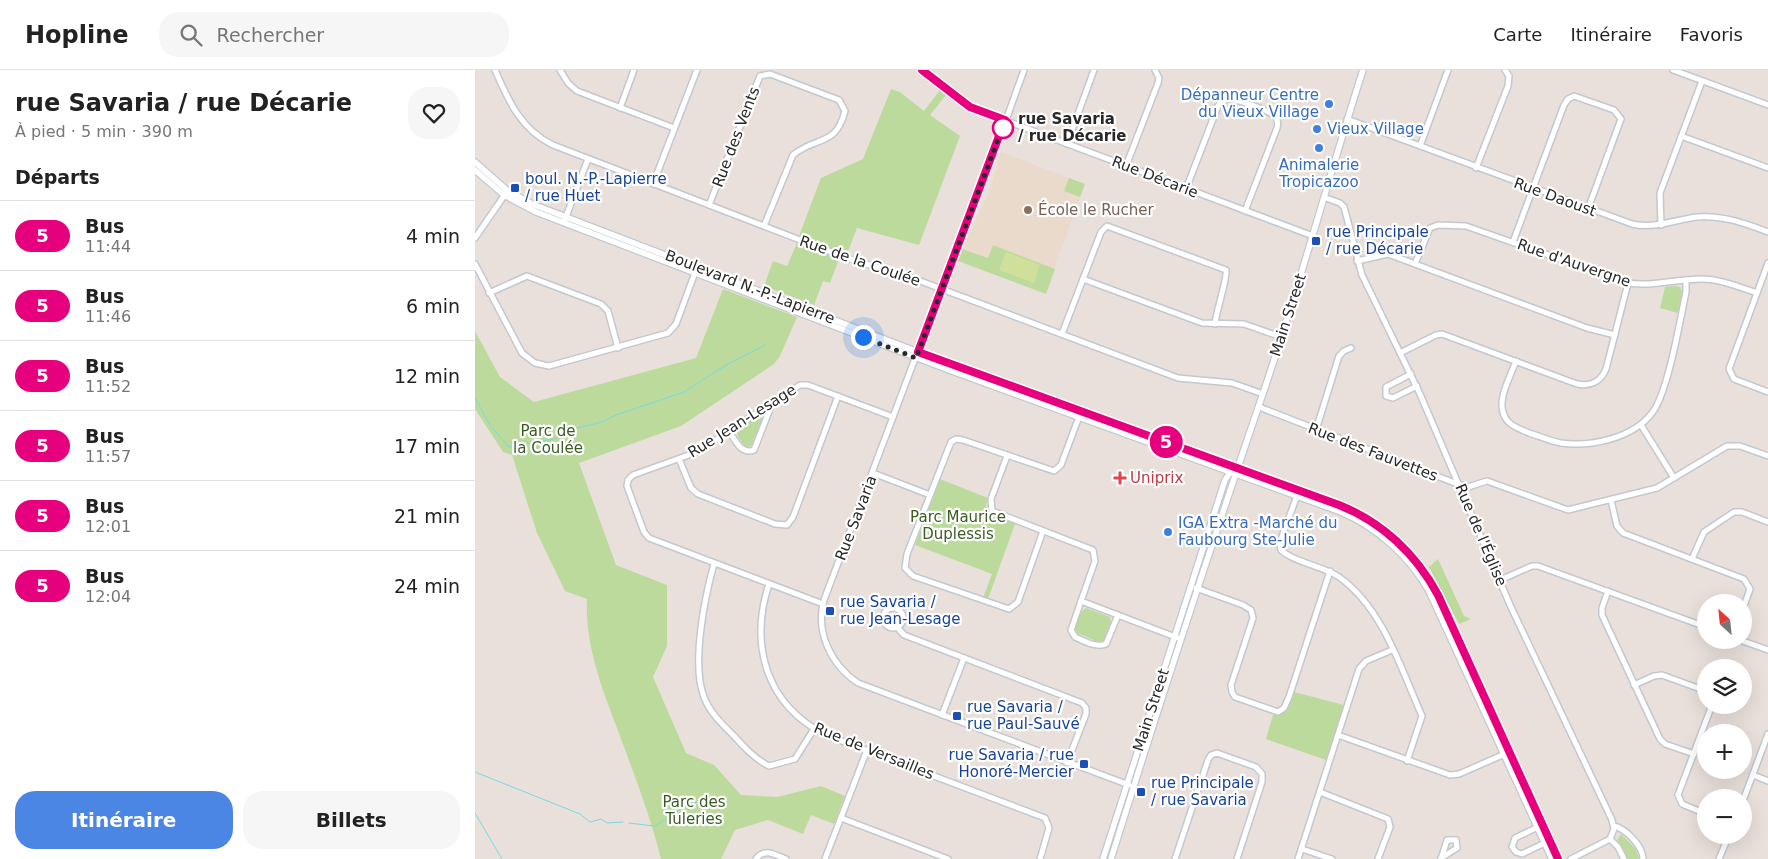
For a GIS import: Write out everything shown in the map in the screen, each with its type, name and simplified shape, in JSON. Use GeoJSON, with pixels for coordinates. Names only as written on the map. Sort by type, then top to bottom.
{"type":"FeatureCollection","features":[{"type":"Feature","properties":{"kind":"street","name":"Rue de la Coulée"},"geometry":{"type":"LineString","coordinates":[[495,70],[514,110],[526,125],[547,142],[847,258],[941,289],[1183,379],[1230,383],[1263,394]]}},
{"type":"Feature","properties":{"kind":"street"},"geometry":{"type":"LineString","coordinates":[[560,70],[567,83],[577,91],[674,128]]}},
{"type":"Feature","properties":{"kind":"street"},"geometry":{"type":"LineString","coordinates":[[620,108],[634,70]]}},
{"type":"Feature","properties":{"kind":"street"},"geometry":{"type":"LineString","coordinates":[[653,184],[697,70]]}},
{"type":"Feature","properties":{"kind":"street","name":"Rue Décarie"},"geometry":{"type":"LineString","coordinates":[[922,70],[970,107],[1313,236]]}},
{"type":"Feature","properties":{"kind":"street","name":"Rue Savaria"},"geometry":{"type":"LineString","coordinates":[[1024,70],[984,181],[941,289],[823,604],[822,624],[828,648],[837,664],[849,676],[865,686],[1067,763],[1134,786]]}},
{"type":"Feature","properties":{"kind":"street"},"geometry":{"type":"LineString","coordinates":[[1067,144],[1094,70]]}},
{"type":"Feature","properties":{"kind":"street"},"geometry":{"type":"LineString","coordinates":[[1126,166],[1158,83],[1159,78],[1155,70]]}},
{"type":"Feature","properties":{"kind":"street","name":"Main Street"},"geometry":{"type":"LineString","coordinates":[[1234,471],[1259,407],[1363,70]]}},
{"type":"Feature","properties":{"kind":"street"},"geometry":{"type":"LineString","coordinates":[[1420,146],[1448,70]]}},
{"type":"Feature","properties":{"kind":"street"},"geometry":{"type":"LineString","coordinates":[[1476,168],[1508,86],[1509,76],[1505,70]]}},
{"type":"Feature","properties":{"kind":"street"},"geometry":{"type":"LineString","coordinates":[[1673,70],[1768,105]]}},
{"type":"Feature","properties":{"kind":"street","name":"Rue des Vents"},"geometry":{"type":"LineString","coordinates":[[709,205],[760,76],[770,74],[839,100],[845,111],[837,131],[793,155],[764,226]]}},
{"type":"Feature","properties":{"kind":"street"},"geometry":{"type":"LineString","coordinates":[[1661,225],[1660,192],[1701,81]]}},
{"type":"Feature","properties":{"kind":"street"},"geometry":{"type":"LineString","coordinates":[[1513,242],[1565,102],[1572,96],[1617,111],[1621,119],[1588,209]]}},
{"type":"Feature","properties":{"kind":"street"},"geometry":{"type":"LineString","coordinates":[[1187,188],[1218,106],[1226,99],[1236,100],[1273,114],[1277,121],[1277,128],[1245,211]]}},
{"type":"Feature","properties":{"kind":"street","name":"Rue Daoust"},"geometry":{"type":"LineString","coordinates":[[1347,119],[1476,168],[1636,225],[1661,225],[1691,218],[1713,217],[1735,220],[1768,232]]}},
{"type":"Feature","properties":{"kind":"street"},"geometry":{"type":"LineString","coordinates":[[1681,136],[1768,168]]}},
{"type":"Feature","properties":{"kind":"street"},"geometry":{"type":"LineString","coordinates":[[565,220],[588,159]]}},
{"type":"Feature","properties":{"kind":"street","name":"Boulevard N.-P.-Lapierre"},"geometry":{"type":"LineString","coordinates":[[475,162],[506,193]]}},
{"type":"Feature","properties":{"kind":"street","name":"Boulevard N.-P.-Lapierre"},"geometry":{"type":"LineString","coordinates":[[475,170],[506,193],[565,220],[917,355],[1298,493],[1365,524],[1393,545],[1415,569],[1436,604],[1540,826],[1559,859]]}},
{"type":"Feature","properties":{"kind":"street"},"geometry":{"type":"LineString","coordinates":[[475,238],[506,193]]}},
{"type":"Feature","properties":{"kind":"street","name":"Rue de l'Église"},"geometry":{"type":"LineString","coordinates":[[1325,198],[1340,202],[1345,207],[1357,261],[1417,386],[1500,580],[1589,768],[1614,826]]}},
{"type":"Feature","properties":{"kind":"street"},"geometry":{"type":"LineString","coordinates":[[1062,334],[1101,232],[1107,226],[1226,270],[1227,276],[1219,298],[1215,324]]}},
{"type":"Feature","properties":{"kind":"street","name":"Rue d'Auvergne"},"geometry":{"type":"LineString","coordinates":[[1415,264],[1427,232],[1435,226],[1468,226],[1628,283],[1656,284],[1686,280],[1713,280],[1757,294]]}},
{"type":"Feature","properties":{"kind":"street"},"geometry":{"type":"LineString","coordinates":[[1357,261],[1386,254],[1582,326],[1615,335]]}},
{"type":"Feature","properties":{"kind":"street"},"geometry":{"type":"LineString","coordinates":[[1768,263],[1729,367],[1730,374],[1734,379],[1768,392]]}},
{"type":"Feature","properties":{"kind":"street"},"geometry":{"type":"LineString","coordinates":[[475,264],[519,350],[535,363],[555,366],[663,336],[670,332],[676,324],[696,270]]}},
{"type":"Feature","properties":{"kind":"street"},"geometry":{"type":"LineString","coordinates":[[489,293],[527,276],[601,304],[608,311],[618,348]]}},
{"type":"Feature","properties":{"kind":"street"},"geometry":{"type":"LineString","coordinates":[[1083,279],[1202,323],[1244,324],[1281,337]]}},
{"type":"Feature","properties":{"kind":"street"},"geometry":{"type":"LineString","coordinates":[[1516,362],[1502,404],[1505,418],[1514,427],[1553,441],[1576,444],[1617,436],[1641,425],[1661,398],[1687,292],[1686,280]]}},
{"type":"Feature","properties":{"kind":"street"},"geometry":{"type":"LineString","coordinates":[[1400,353],[1436,335],[1442,334],[1577,384],[1589,384],[1599,379],[1605,373],[1628,283]]}},
{"type":"Feature","properties":{"kind":"street"},"geometry":{"type":"LineString","coordinates":[[1316,430],[1339,356],[1351,348]]}},
{"type":"Feature","properties":{"kind":"street"},"geometry":{"type":"LineString","coordinates":[[1411,374],[1388,385],[1385,389],[1386,396],[1393,398],[1417,386]]}},
{"type":"Feature","properties":{"kind":"street","name":"Rue Jean-Lesage"},"geometry":{"type":"LineString","coordinates":[[823,604],[714,564],[647,536],[628,488],[628,481],[633,475],[697,452],[794,387],[802,384],[893,417]]}},
{"type":"Feature","properties":{"kind":"street"},"geometry":{"type":"LineString","coordinates":[[679,459],[691,488],[696,493],[775,524],[787,525],[793,517],[838,396]]}},
{"type":"Feature","properties":{"kind":"street"},"geometry":{"type":"LineString","coordinates":[[729,431],[743,450],[749,452],[754,450],[773,401]]}},
{"type":"Feature","properties":{"kind":"street","name":"Rue des Fauvettes"},"geometry":{"type":"LineString","coordinates":[[1259,407],[1460,485],[1468,487],[1487,481],[1566,510],[1653,489],[1727,446],[1740,446],[1768,456]]}},
{"type":"Feature","properties":{"kind":"street"},"geometry":{"type":"LineString","coordinates":[[1043,531],[1017,605],[1012,609],[1005,609],[913,576],[906,570],[906,559],[930,494],[948,447],[955,440],[963,440],[1049,471],[1056,470],[1061,465],[1080,414]]}},
{"type":"Feature","properties":{"kind":"street"},"geometry":{"type":"LineString","coordinates":[[1641,425],[1674,478]]}},
{"type":"Feature","properties":{"kind":"street"},"geometry":{"type":"LineString","coordinates":[[1007,456],[991,499],[991,509],[996,513],[1088,547],[1095,553],[1095,561],[1071,630],[1075,637],[1099,646],[1106,644],[1118,615]]}},
{"type":"Feature","properties":{"kind":"street"},"geometry":{"type":"LineString","coordinates":[[1178,638],[1225,480],[1234,471]]}},
{"type":"Feature","properties":{"kind":"street"},"geometry":{"type":"LineString","coordinates":[[1178,638],[1199,589],[1234,471]]}},
{"type":"Feature","properties":{"kind":"street"},"geometry":{"type":"LineString","coordinates":[[873,473],[930,494]]}},
{"type":"Feature","properties":{"kind":"street"},"geometry":{"type":"LineString","coordinates":[[1298,493],[1280,542],[1281,550],[1330,572],[1361,595],[1376,616],[1423,717],[1407,761]]}},
{"type":"Feature","properties":{"kind":"street"},"geometry":{"type":"LineString","coordinates":[[1611,500],[1616,522],[1621,532],[1746,580],[1750,589],[1748,594]]}},
{"type":"Feature","properties":{"kind":"street"},"geometry":{"type":"LineString","coordinates":[[1692,559],[1704,532],[1734,512],[1743,512],[1768,522]]}},
{"type":"Feature","properties":{"kind":"street"},"geometry":{"type":"LineString","coordinates":[[714,564],[703,606],[700,663],[701,686],[709,708],[744,747],[769,766],[795,759],[814,728]]}},
{"type":"Feature","properties":{"kind":"street"},"geometry":{"type":"LineString","coordinates":[[1500,580],[1535,565],[1697,624]]}},
{"type":"Feature","properties":{"kind":"street"},"geometry":{"type":"LineString","coordinates":[[1192,587],[1251,610],[1253,618],[1231,685],[1231,692],[1235,697],[1278,712],[1284,708],[1289,697],[1330,572]]}},
{"type":"Feature","properties":{"kind":"street","name":"Rue de Versailles"},"geometry":{"type":"LineString","coordinates":[[769,584],[761,621],[761,639],[765,662],[779,695],[799,716],[814,728],[867,750],[1045,818],[1049,828],[1040,859]]}},
{"type":"Feature","properties":{"kind":"street"},"geometry":{"type":"LineString","coordinates":[[1608,592],[1602,608],[1602,615],[1661,740],[1693,754]]}},
{"type":"Feature","properties":{"kind":"street"},"geometry":{"type":"LineString","coordinates":[[1081,601],[1178,638]]}},
{"type":"Feature","properties":{"kind":"street"},"geometry":{"type":"LineString","coordinates":[[893,608],[900,609],[903,614],[897,627],[889,628],[884,623],[886,612],[893,608]]}},
{"type":"Feature","properties":{"kind":"street"},"geometry":{"type":"LineString","coordinates":[[897,627],[904,635],[1084,705],[1086,714],[1067,763]]}},
{"type":"Feature","properties":{"kind":"street","name":"Main Street"},"geometry":{"type":"LineString","coordinates":[[1103,859],[1178,638]]}},
{"type":"Feature","properties":{"kind":"street","name":"Main Street"},"geometry":{"type":"LineString","coordinates":[[1111,859],[1178,638]]}},
{"type":"Feature","properties":{"kind":"street"},"geometry":{"type":"LineString","coordinates":[[1753,645],[1768,650]]}},
{"type":"Feature","properties":{"kind":"street"},"geometry":{"type":"LineString","coordinates":[[1298,859],[1361,666],[1366,661],[1392,650]]}},
{"type":"Feature","properties":{"kind":"street"},"geometry":{"type":"LineString","coordinates":[[942,715],[964,658]]}},
{"type":"Feature","properties":{"kind":"street"},"geometry":{"type":"LineString","coordinates":[[1634,685],[1654,676],[1662,675],[1697,688]]}},
{"type":"Feature","properties":{"kind":"street"},"geometry":{"type":"LineString","coordinates":[[1697,810],[1682,804],[1679,792],[1709,714]]}},
{"type":"Feature","properties":{"kind":"street"},"geometry":{"type":"LineString","coordinates":[[1748,789],[1768,734]]}},
{"type":"Feature","properties":{"kind":"street"},"geometry":{"type":"LineString","coordinates":[[1338,735],[1441,774],[1453,776],[1507,753]]}},
{"type":"Feature","properties":{"kind":"street"},"geometry":{"type":"LineString","coordinates":[[825,859],[867,750]]}},
{"type":"Feature","properties":{"kind":"street"},"geometry":{"type":"LineString","coordinates":[[1175,859],[1208,760],[1211,755],[1217,754],[1256,767],[1262,774],[1237,859]]}},
{"type":"Feature","properties":{"kind":"street"},"geometry":{"type":"LineString","coordinates":[[1753,775],[1768,781]]}},
{"type":"Feature","properties":{"kind":"street"},"geometry":{"type":"LineString","coordinates":[[1320,792],[1387,818],[1390,828],[1378,859]]}},
{"type":"Feature","properties":{"kind":"street"},"geometry":{"type":"LineString","coordinates":[[841,818],[947,859]]}},
{"type":"Feature","properties":{"kind":"street"},"geometry":{"type":"LineString","coordinates":[[1540,826],[1515,838],[1512,847],[1515,852],[1522,854],[1545,844]]}},
{"type":"Feature","properties":{"kind":"street","name":"Boulevard N.-P.-Lapierre"},"geometry":{"type":"LineString","coordinates":[[1540,826],[1552,859]]}},
{"type":"Feature","properties":{"kind":"street"},"geometry":{"type":"LineString","coordinates":[[1571,859],[1610,839],[1614,826],[1623,830],[1639,847],[1643,859]]}},
{"type":"Feature","properties":{"kind":"street"},"geometry":{"type":"LineString","coordinates":[[1610,839],[1618,847],[1624,859]]}},
{"type":"Feature","properties":{"kind":"street"},"geometry":{"type":"LineString","coordinates":[[1719,859],[1725,844]]}},
{"type":"Feature","properties":{"kind":"street"},"geometry":{"type":"LineString","coordinates":[[1302,849],[1332,859]]}},
{"type":"Feature","properties":{"kind":"street"},"geometry":{"type":"LineString","coordinates":[[757,859],[761,854],[767,852],[786,859]]}},
{"type":"Feature","properties":{"kind":"shaded area","name":"École le Rucher"},"geometry":{"type":"Polygon","coordinates":[[[1001,152],[1085,184],[1054,269],[993,245],[988,258],[962,249],[990,190],[1001,152]]]}},
{"type":"Feature","properties":{"kind":"green space"},"geometry":{"type":"Polygon","coordinates":[[[891,89],[900,92],[924,111],[940,90],[946,95],[930,115],[960,136],[919,245],[857,228],[847,254],[799,236],[821,178],[863,159],[891,89]]]}},
{"type":"Feature","properties":{"kind":"green space"},"geometry":{"type":"Polygon","coordinates":[[[1069,178],[1085,184],[1080,197],[1064,191],[1069,178]]]}},
{"type":"Feature","properties":{"kind":"green space"},"geometry":{"type":"Polygon","coordinates":[[[797,243],[839,259],[830,283],[823,281],[814,305],[764,286],[773,261],[787,266],[797,243]]]}},
{"type":"Feature","properties":{"kind":"green space"},"geometry":{"type":"Polygon","coordinates":[[[993,245],[1055,269],[1046,294],[958,261],[962,249],[988,258],[993,245]]]}},
{"type":"Feature","properties":{"kind":"green space"},"geometry":{"type":"Polygon","coordinates":[[[1006,252],[1040,265],[1034,283],[999,270],[1006,252]]]}},
{"type":"Feature","properties":{"kind":"green space"},"geometry":{"type":"Polygon","coordinates":[[[1665,287],[1680,287],[1682,291],[1678,313],[1660,308],[1665,287]]]}},
{"type":"Feature","properties":{"kind":"green space","name":"Parc de la Coulée"},"geometry":{"type":"Polygon","coordinates":[[[723,289],[797,317],[780,356],[774,364],[681,426],[579,463],[616,565],[667,585],[667,646],[653,677],[686,753],[714,765],[741,795],[777,797],[821,786],[845,796],[834,824],[811,815],[803,834],[768,820],[735,830],[721,859],[661,859],[646,809],[595,665],[589,633],[587,599],[565,591],[537,533],[512,455],[503,452],[475,409],[475,331],[500,377],[534,402],[696,358],[723,289]]]}},
{"type":"Feature","properties":{"kind":"green space"},"geometry":{"type":"Polygon","coordinates":[[[760,415],[763,420],[753,445],[746,448],[738,437],[737,430],[760,415]]]}},
{"type":"Feature","properties":{"kind":"green space","name":"Parc Maurice Duplessis"},"geometry":{"type":"Polygon","coordinates":[[[940,479],[988,498],[986,506],[990,514],[1015,524],[988,599],[983,598],[992,574],[915,545],[940,479]]]}},
{"type":"Feature","properties":{"kind":"green space"},"geometry":{"type":"Polygon","coordinates":[[[1438,559],[1464,616],[1471,619],[1459,624],[1429,567],[1438,559]]]}},
{"type":"Feature","properties":{"kind":"green space"},"geometry":{"type":"Polygon","coordinates":[[[1086,608],[1110,617],[1111,624],[1104,641],[1098,642],[1075,632],[1077,618],[1086,608]]]}},
{"type":"Feature","properties":{"kind":"green space"},"geometry":{"type":"Polygon","coordinates":[[[1294,692],[1344,705],[1326,760],[1266,739],[1273,715],[1282,714],[1288,708],[1294,692]]]}},
{"type":"Feature","properties":{"kind":"green space"},"geometry":{"type":"Polygon","coordinates":[[[1621,834],[1636,849],[1639,859],[1628,859],[1617,840],[1621,834]]]}},
{"type":"Feature","properties":{"kind":"waterway"},"geometry":{"type":"LineString","coordinates":[[475,398],[490,425],[509,447],[554,439],[573,429],[602,422],[616,415],[684,392],[726,365],[765,345]]}},
{"type":"Feature","properties":{"kind":"waterway"},"geometry":{"type":"LineString","coordinates":[[475,772],[580,814],[590,822],[601,819],[607,823],[623,822]]}},
{"type":"Feature","properties":{"kind":"waterway"},"geometry":{"type":"LineString","coordinates":[[629,823],[654,826],[685,806],[699,802],[722,801]]}},
{"type":"Feature","properties":{"kind":"waterway"},"geometry":{"type":"LineString","coordinates":[[475,813],[502,859]]}},
{"type":"Feature","properties":{"kind":"bus line","name":"5"},"geometry":{"type":"LineString","coordinates":[[922,70],[970,107],[1005,120],[984,181],[918,352],[1339,505],[1359,514],[1391,536],[1417,563],[1438,595],[1558,859]]}},
{"type":"Feature","properties":{"kind":"place","name":"Dépanneur Centre du Vieux Village"},"geometry":{"type":"Point","coordinates":[1329,104]}},
{"type":"Feature","properties":{"kind":"place","name":"rue Savaria / rue Décarie"},"geometry":{"type":"Point","coordinates":[1003,128]}},
{"type":"Feature","properties":{"kind":"place","name":"Vieux Village"},"geometry":{"type":"Point","coordinates":[1317,129]}},
{"type":"Feature","properties":{"kind":"place","name":"Animalerie Tropicazoo"},"geometry":{"type":"Point","coordinates":[1319,148]}},
{"type":"Feature","properties":{"kind":"place","name":"boul. N.-P.-Lapierre / rue Huet"},"geometry":{"type":"Point","coordinates":[515,188]}},
{"type":"Feature","properties":{"kind":"place","name":"École le Rucher"},"geometry":{"type":"Point","coordinates":[1028,210]}},
{"type":"Feature","properties":{"kind":"place","name":"rue Principale / rue Décarie"},"geometry":{"type":"Point","coordinates":[1316,241]}},
{"type":"Feature","properties":{"kind":"place","name":"Uniprix"},"geometry":{"type":"Point","coordinates":[1120,478]}},
{"type":"Feature","properties":{"kind":"place","name":"IGA Extra -Marché du Faubourg Ste-Julie"},"geometry":{"type":"Point","coordinates":[1168,532]}},
{"type":"Feature","properties":{"kind":"place","name":"rue Savaria / rue Jean-Lesage"},"geometry":{"type":"Point","coordinates":[830,611]}},
{"type":"Feature","properties":{"kind":"place","name":"rue Savaria / rue Paul-Sauvé"},"geometry":{"type":"Point","coordinates":[957,716]}},
{"type":"Feature","properties":{"kind":"place","name":"rue Savaria / rue Honoré-Mercier"},"geometry":{"type":"Point","coordinates":[1084,764]}},
{"type":"Feature","properties":{"kind":"place","name":"rue Principale / rue Savaria"},"geometry":{"type":"Point","coordinates":[1141,792]}},
{"type":"Feature","properties":{"kind":"route"},"geometry":{"type":"LineString","coordinates":[[863,337],[916,358],[984,181],[1003,126],[1003,128]]}},
{"type":"Feature","properties":{"kind":"park label","name":"Parc des Tuleries"},"geometry":{"type":"Point","coordinates":[694,810]}}]}
